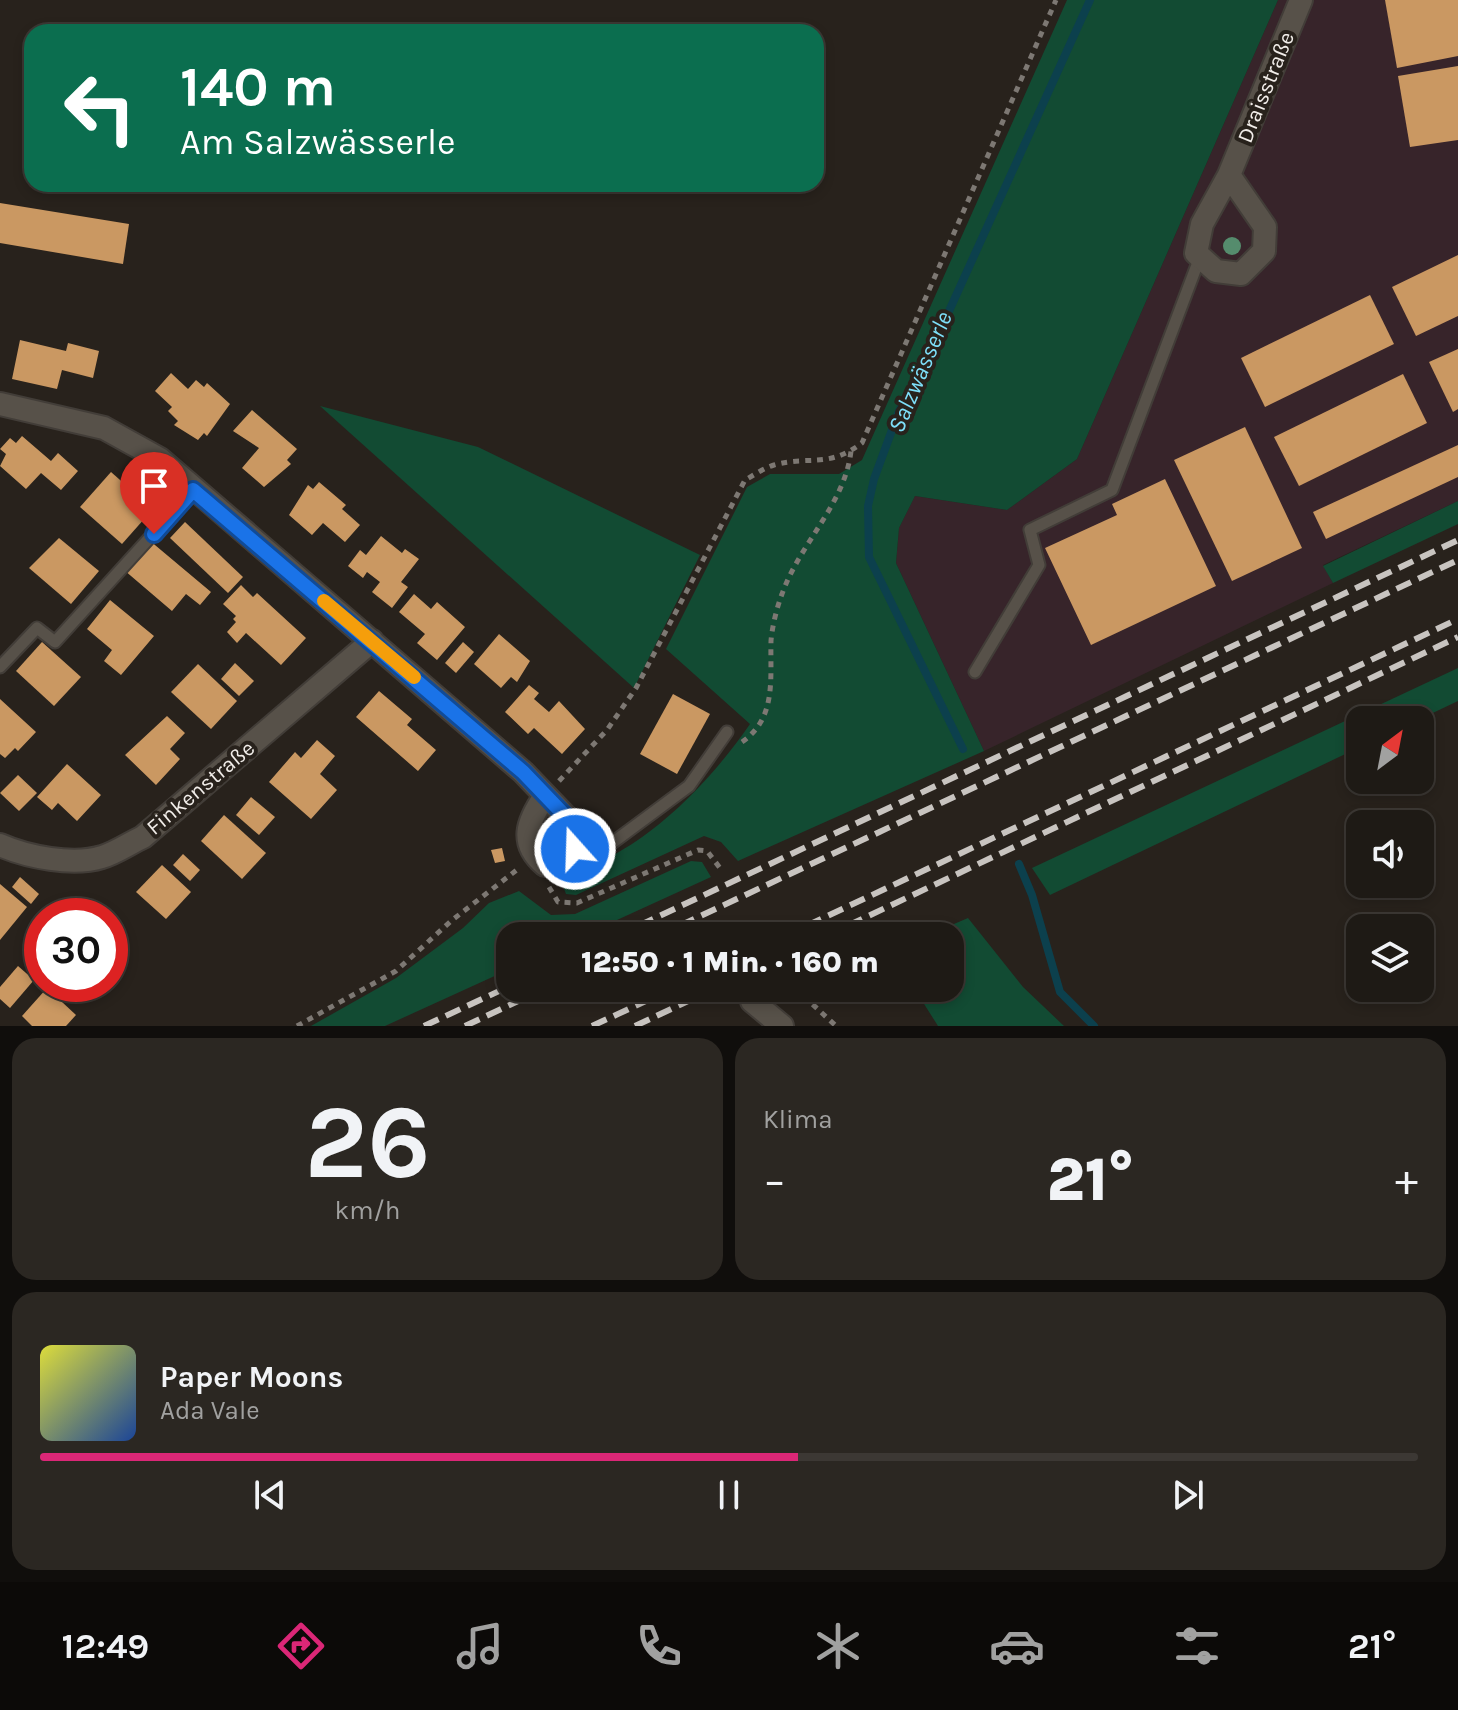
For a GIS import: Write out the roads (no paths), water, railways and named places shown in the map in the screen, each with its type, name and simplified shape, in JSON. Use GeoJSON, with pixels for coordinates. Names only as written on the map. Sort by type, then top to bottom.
{"type":"FeatureCollection","features":[{"type":"Feature","properties":{"kind":"street","name":"Draisstraße"},"geometry":{"type":"LineString","coordinates":[[1200,256],[1196,253],[1202,224],[1229,175],[1301,0]]}},
{"type":"Feature","properties":{"kind":"street"},"geometry":{"type":"LineString","coordinates":[[1200,256],[1216,271],[1241,274],[1264,251],[1265,227],[1229,175]]}},
{"type":"Feature","properties":{"kind":"street"},"geometry":{"type":"LineString","coordinates":[[0,404],[104,428],[160,459],[523,772],[570,821],[575,849],[566,859],[539,860],[527,840],[529,819],[545,796]]}},
{"type":"Feature","properties":{"kind":"street","name":"Finkenstraße"},"geometry":{"type":"LineString","coordinates":[[0,845],[14,851],[67,859],[101,858],[143,837],[372,641]]}},
{"type":"Feature","properties":{"kind":"street"},"geometry":{"type":"LineString","coordinates":[[753,1002],[782,1026]]}},
{"type":"Feature","properties":{"kind":"lane"},"geometry":{"type":"LineString","coordinates":[[975,672],[1039,565],[1030,530],[1112,490],[1200,256]]}},
{"type":"Feature","properties":{"kind":"lane"},"geometry":{"type":"LineString","coordinates":[[0,667],[37,628],[55,642],[193,490]]}},
{"type":"Feature","properties":{"kind":"lane"},"geometry":{"type":"LineString","coordinates":[[575,849],[604,849],[689,786],[727,732]]}},
{"type":"Feature","properties":{"kind":"waterway","name":"Salzwässerle"},"geometry":{"type":"LineString","coordinates":[[963,749],[869,557],[868,506],[874,479],[899,411],[925,364],[1090,0]]}},
{"type":"Feature","properties":{"kind":"waterway","name":"Salzwässerle"},"geometry":{"type":"LineString","coordinates":[[1019,864],[1032,895],[1060,992],[1094,1026]]}},
{"type":"Feature","properties":{"kind":"railway"},"geometry":{"type":"LineString","coordinates":[[647,922],[1458,540]]}},
{"type":"Feature","properties":{"kind":"railway"},"geometry":{"type":"LineString","coordinates":[[688,922],[1458,560]]}},
{"type":"Feature","properties":{"kind":"railway"},"geometry":{"type":"LineString","coordinates":[[815,922],[1458,619]]}},
{"type":"Feature","properties":{"kind":"railway"},"geometry":{"type":"LineString","coordinates":[[856,922],[1458,637]]}},
{"type":"Feature","properties":{"kind":"railway"},"geometry":{"type":"LineString","coordinates":[[424,1026],[496,993]]}},
{"type":"Feature","properties":{"kind":"railway"},"geometry":{"type":"LineString","coordinates":[[465,1026],[516,1002]]}},
{"type":"Feature","properties":{"kind":"railway"},"geometry":{"type":"LineString","coordinates":[[592,1026],[644,1002]]}},
{"type":"Feature","properties":{"kind":"railway"},"geometry":{"type":"LineString","coordinates":[[635,1026],[686,1002]]}}]}
